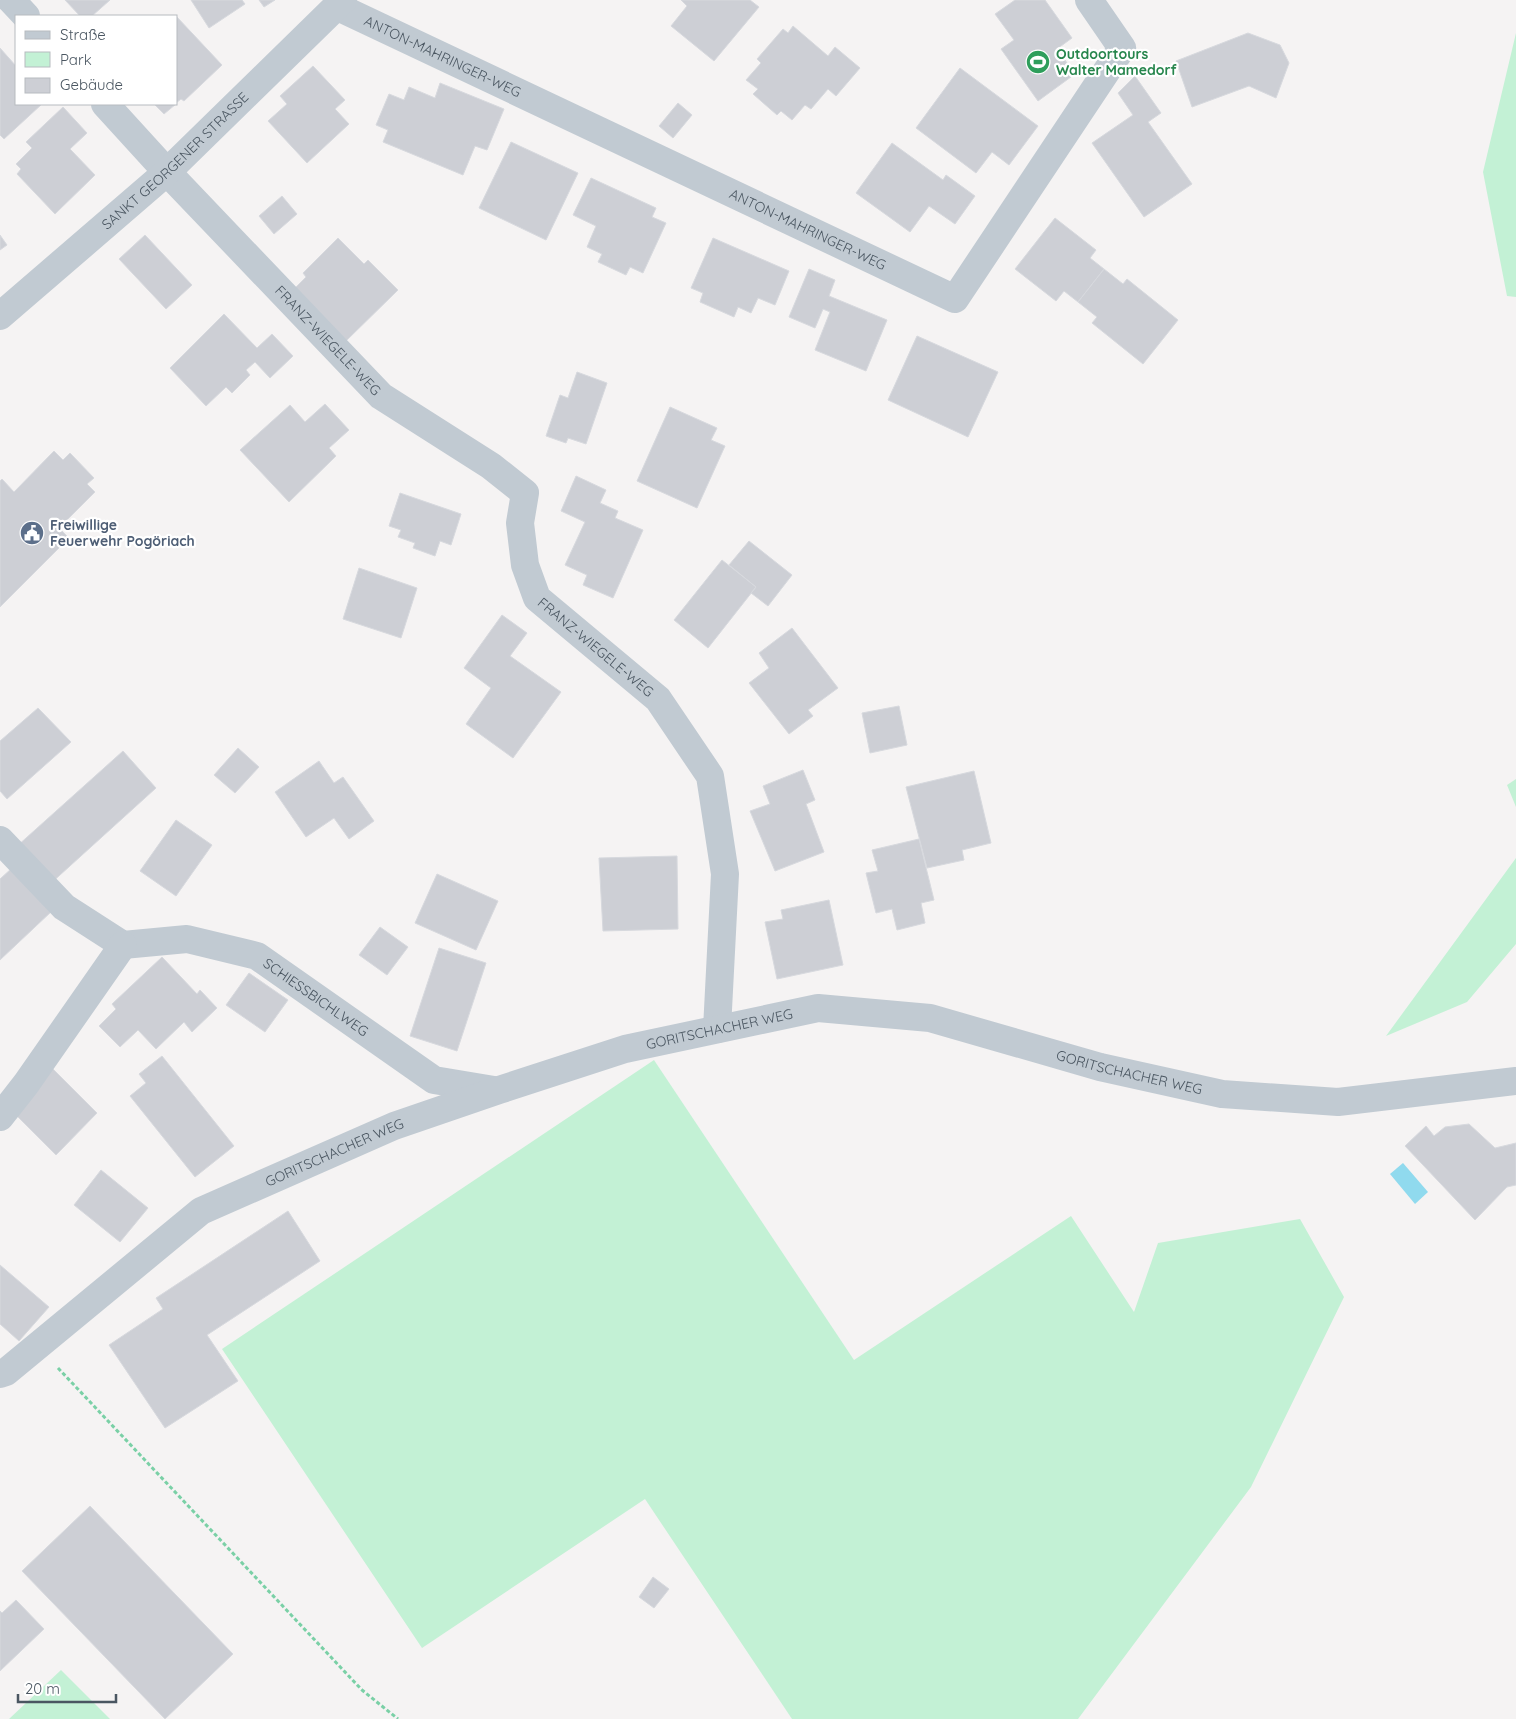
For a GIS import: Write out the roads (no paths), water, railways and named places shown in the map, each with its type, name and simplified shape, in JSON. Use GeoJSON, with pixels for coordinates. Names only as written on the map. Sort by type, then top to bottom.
{"type":"FeatureCollection","features":[{"type":"Feature","properties":{"kind":"street"},"geometry":{"type":"LineString","coordinates":[[11,0],[25,15]]}},
{"type":"Feature","properties":{"kind":"street","name":"ANTON-MAHRINGER-WEG"},"geometry":{"type":"LineString","coordinates":[[339,3],[955,299],[1122,48],[1089,0]]}},
{"type":"Feature","properties":{"kind":"street","name":"SANKT GEORGENER STRASSE"},"geometry":{"type":"LineString","coordinates":[[0,316],[168,172],[339,3]]}},
{"type":"Feature","properties":{"kind":"street"},"geometry":{"type":"LineString","coordinates":[[106,105],[168,172]]}},
{"type":"Feature","properties":{"kind":"street","name":"FRANZ-WIEGELE-WEG"},"geometry":{"type":"LineString","coordinates":[[168,172],[381,396],[491,466],[525,493],[520,523],[525,566],[537,598],[658,698],[710,776],[725,874],[717,1029]]}},
{"type":"Feature","properties":{"kind":"street"},"geometry":{"type":"LineString","coordinates":[[0,840],[64,907],[123,945],[26,1084],[0,1117]]}},
{"type":"Feature","properties":{"kind":"street","name":"SCHIESSBICHLWEG"},"geometry":{"type":"LineString","coordinates":[[123,945],[187,939],[257,956],[434,1080],[498,1090]]}},
{"type":"Feature","properties":{"kind":"street","name":"GORITSCHACHER WEG"},"geometry":{"type":"LineString","coordinates":[[0,1374],[6,1372],[201,1211],[394,1126],[498,1090],[625,1050],[818,1008],[930,1018],[1100,1066],[1222,1094],[1338,1102],[1516,1081]]}},
{"type":"Feature","properties":{"kind":"water"},"geometry":{"type":"Polygon","coordinates":[[[1403,1163],[1428,1192],[1415,1204],[1390,1174],[1403,1163]]]}},
{"type":"Feature","properties":{"kind":"place","name":"Outdoortours Walter Mamedorf"},"geometry":{"type":"Point","coordinates":[1038,62]}},
{"type":"Feature","properties":{"kind":"place","name":"Freiwillige Feuerwehr Pogöriach"},"geometry":{"type":"Point","coordinates":[32,533]}}]}
